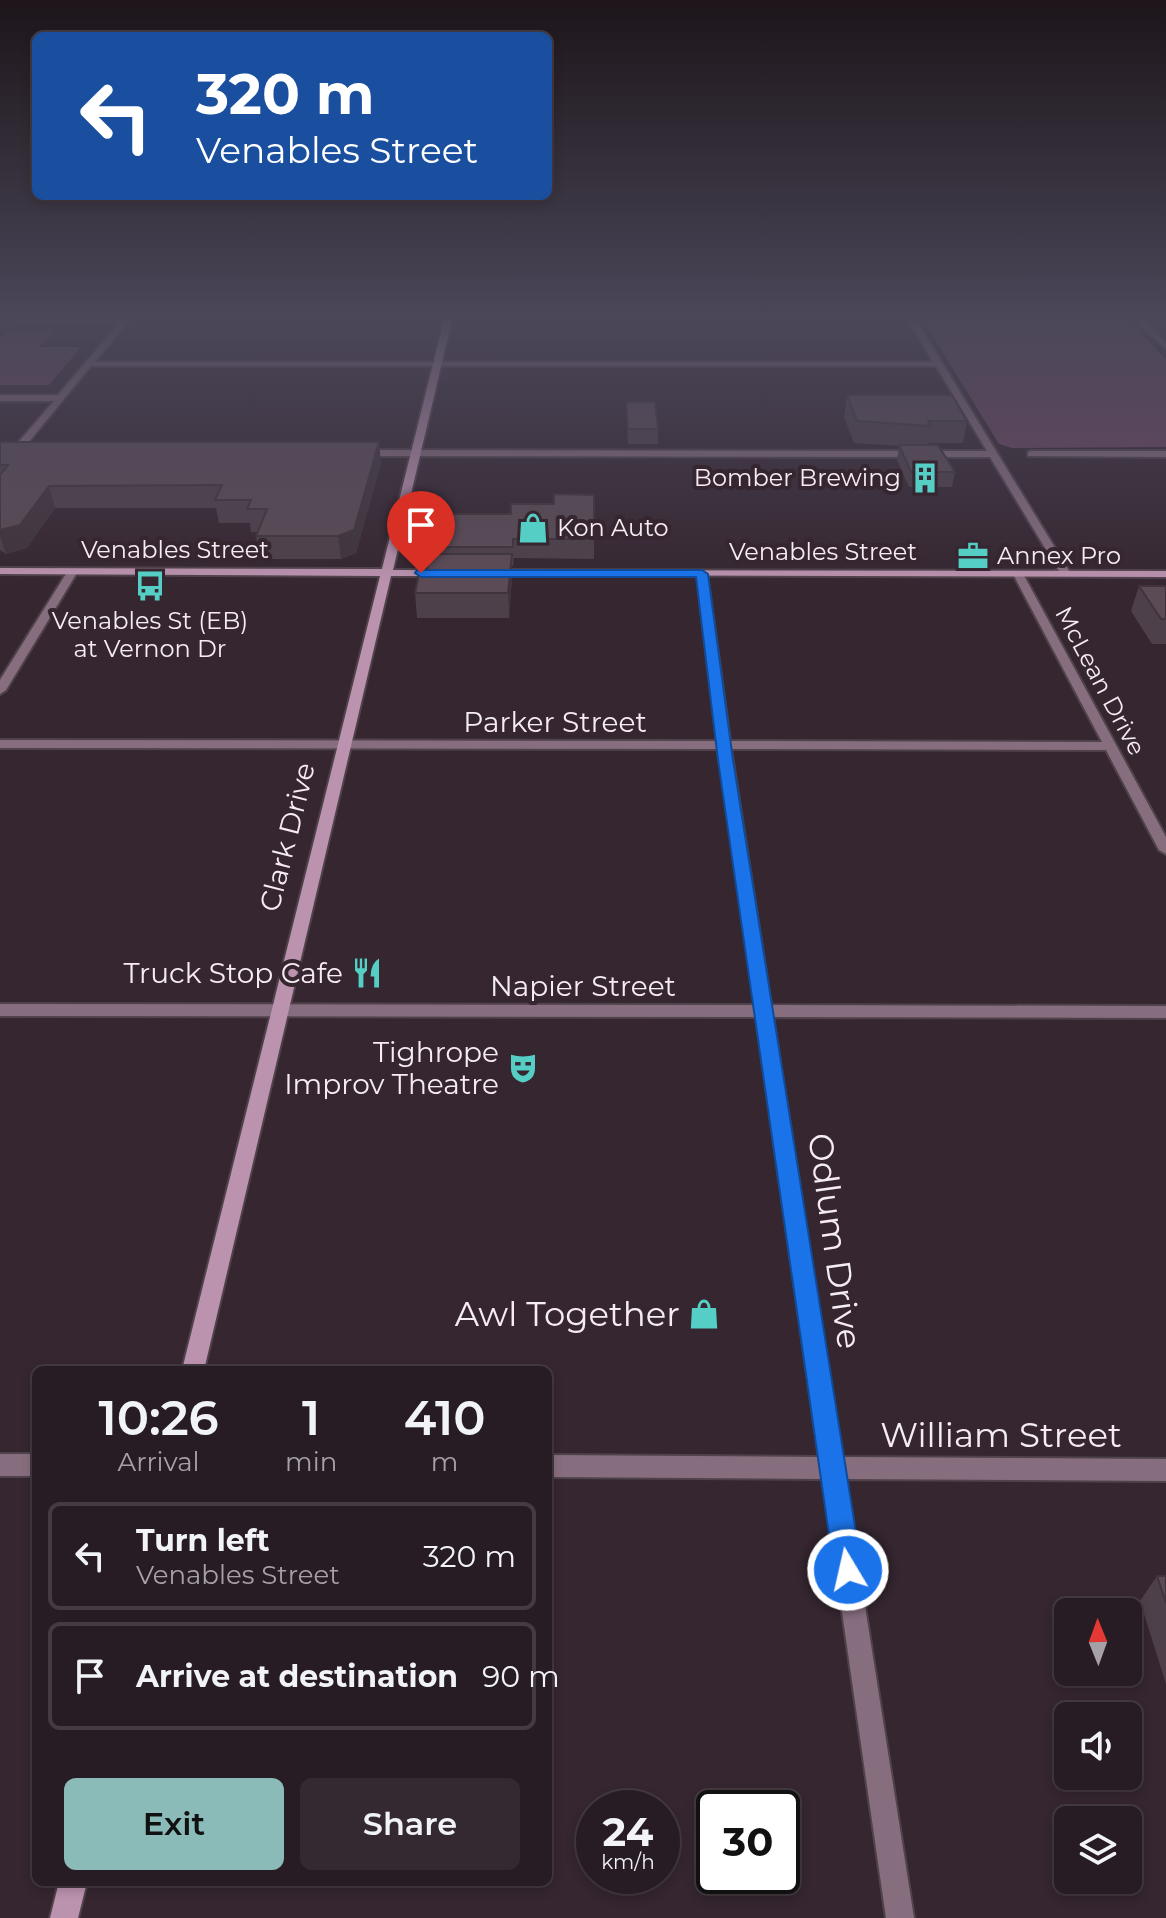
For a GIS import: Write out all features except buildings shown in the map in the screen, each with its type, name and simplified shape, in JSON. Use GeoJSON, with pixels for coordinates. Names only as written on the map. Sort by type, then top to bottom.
{"type":"FeatureCollection","features":[{"type":"Feature","properties":{"kind":"main road","name":"Clark Drive"},"geometry":{"type":"LineString","coordinates":[[194,1366],[426,410]]}},
{"type":"Feature","properties":{"kind":"main road","name":"Venables Street"},"geometry":{"type":"LineString","coordinates":[[0,571],[449,573]]}},
{"type":"Feature","properties":{"kind":"main road","name":"Venables Street"},"geometry":{"type":"LineString","coordinates":[[481,573],[1166,574]]}},
{"type":"Feature","properties":{"kind":"main road"},"geometry":{"type":"LineString","coordinates":[[64,1918],[72,1886]]}},
{"type":"Feature","properties":{"kind":"street"},"geometry":{"type":"LineString","coordinates":[[39,452],[21,445],[52,410]]}},
{"type":"Feature","properties":{"kind":"street","name":"McLean Drive"},"geometry":{"type":"LineString","coordinates":[[966,410],[1066,574]]}},
{"type":"Feature","properties":{"kind":"street"},"geometry":{"type":"LineString","coordinates":[[346,453],[992,454]]}},
{"type":"Feature","properties":{"kind":"street"},"geometry":{"type":"LineString","coordinates":[[1031,454],[1166,454]]}},
{"type":"Feature","properties":{"kind":"street"},"geometry":{"type":"LineString","coordinates":[[0,690],[73,571]]}},
{"type":"Feature","properties":{"kind":"street","name":"Odlum Drive"},"geometry":{"type":"LineString","coordinates":[[702,574],[724,746],[900,1918]]}},
{"type":"Feature","properties":{"kind":"street","name":"McLean Drive"},"geometry":{"type":"LineString","coordinates":[[1018,574],[1166,850]]}},
{"type":"Feature","properties":{"kind":"street","name":"Parker Street"},"geometry":{"type":"LineString","coordinates":[[0,744],[1110,746]]}},
{"type":"Feature","properties":{"kind":"street","name":"Napier Street"},"geometry":{"type":"LineString","coordinates":[[0,1010],[1166,1012]]}},
{"type":"Feature","properties":{"kind":"street"},"geometry":{"type":"LineString","coordinates":[[0,1465],[32,1465]]}},
{"type":"Feature","properties":{"kind":"street","name":"William Street"},"geometry":{"type":"LineString","coordinates":[[552,1466],[1166,1470]]}},
{"type":"Feature","properties":{"kind":"shaded area"},"geometry":{"type":"Polygon","coordinates":[[[978,410],[1166,410],[1166,447],[1012,448],[999,444],[978,410]]]}},
{"type":"Feature","properties":{"kind":"place","name":"Bomber Brewing"},"geometry":{"type":"Point","coordinates":[925,478]}},
{"type":"Feature","properties":{"kind":"place","name":"Kon Auto"},"geometry":{"type":"Point","coordinates":[533,528]}},
{"type":"Feature","properties":{"kind":"place","name":"Annex Pro"},"geometry":{"type":"Point","coordinates":[973,556]}},
{"type":"Feature","properties":{"kind":"place","name":"Venables St (EB) at Vernon Dr"},"geometry":{"type":"Point","coordinates":[150,586]}},
{"type":"Feature","properties":{"kind":"place","name":"Truck Stop Cafe"},"geometry":{"type":"Point","coordinates":[367,973]}},
{"type":"Feature","properties":{"kind":"place","name":"Tighrope Improv Theatre"},"geometry":{"type":"Point","coordinates":[523,1068]}},
{"type":"Feature","properties":{"kind":"place","name":"Awl Together"},"geometry":{"type":"Point","coordinates":[704,1314]}},
{"type":"Feature","properties":{"kind":"route"},"geometry":{"type":"LineString","coordinates":[[421,573],[702,574],[726,760],[848,1570]]}}]}
